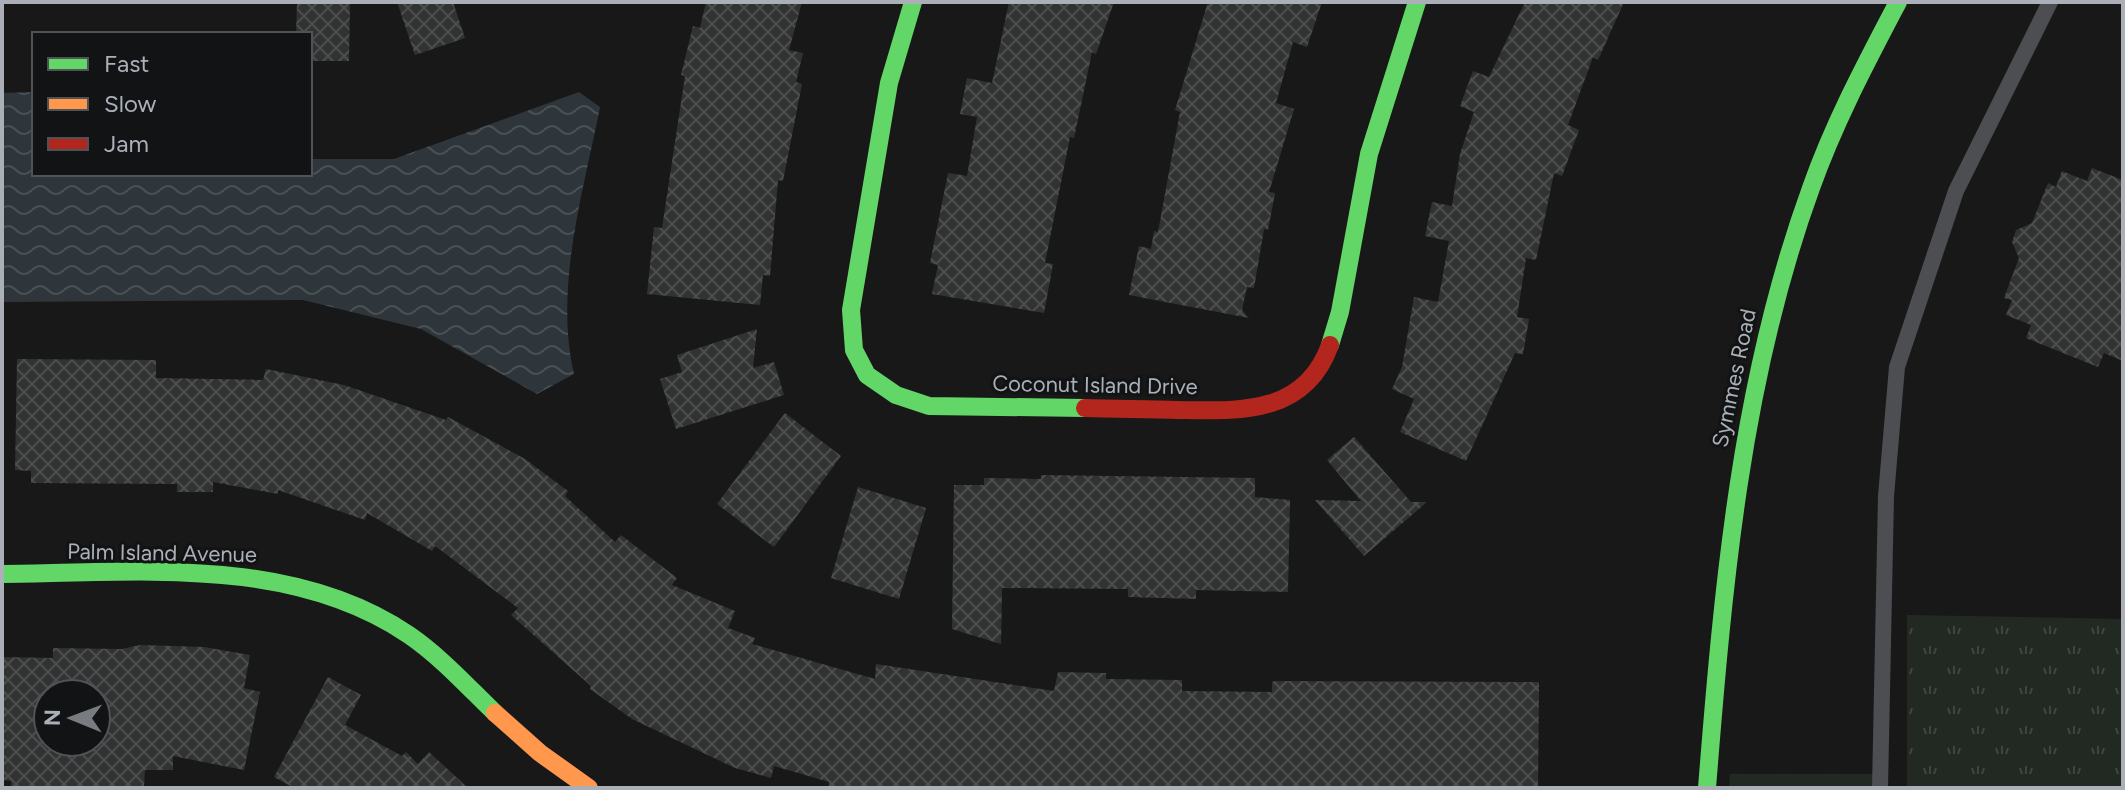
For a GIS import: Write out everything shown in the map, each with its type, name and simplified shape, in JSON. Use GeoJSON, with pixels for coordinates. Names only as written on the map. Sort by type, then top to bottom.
{"type":"FeatureCollection","features":[{"type":"Feature","properties":{"kind":"street","name":"Coconut Island Drive"},"geometry":{"type":"LineString","coordinates":[[913,2],[889,83],[851,310],[854,350],[867,375],[896,395],[929,406],[1245,411],[1285,399],[1317,374],[1334,333],[1358,205],[1383,101],[1417,2]]}},
{"type":"Feature","properties":{"kind":"street","name":"Symmes Road"},"geometry":{"type":"LineString","coordinates":[[1707,788],[1732,511],[1759,360],[1799,221],[1839,122],[1898,2]]}},
{"type":"Feature","properties":{"kind":"street","name":"Palm Island Avenue"},"geometry":{"type":"LineString","coordinates":[[2,574],[248,575],[346,599],[408,634],[455,673],[512,729],[589,788]]}},
{"type":"Feature","properties":{"kind":"lane"},"geometry":{"type":"LineString","coordinates":[[1880,788],[1886,496],[1897,367],[1956,191],[2050,2]]}},
{"type":"Feature","properties":{"kind":"green space"},"geometry":{"type":"Polygon","coordinates":[[[1907,615],[2123,619],[2123,788],[1907,788],[1907,615]]]}},
{"type":"Feature","properties":{"kind":"green space"},"geometry":{"type":"Polygon","coordinates":[[[1730,774],[1888,774],[1888,788],[1729,788],[1730,774]]]}},
{"type":"Feature","properties":{"kind":"water"},"geometry":{"type":"Polygon","coordinates":[[[32,92],[32,176],[312,176],[312,159],[394,159],[579,92],[600,107],[569,274],[567,308],[574,374],[537,394],[421,329],[303,300],[2,302],[2,93],[32,92]]]}},
{"type":"Feature","properties":{"kind":"building"},"geometry":{"type":"Polygon","coordinates":[[[297,2],[350,2],[349,61],[312,61],[312,32],[296,32],[297,2]]]}},
{"type":"Feature","properties":{"kind":"building"},"geometry":{"type":"Polygon","coordinates":[[[397,2],[453,2],[465,38],[415,55],[397,2]]]}},
{"type":"Feature","properties":{"kind":"building"},"geometry":{"type":"Polygon","coordinates":[[[706,2],[802,2],[789,50],[803,53],[796,82],[802,84],[783,181],[778,180],[770,276],[763,275],[760,305],[647,294],[654,227],[662,228],[685,76],[681,75],[693,26],[700,28],[706,2]]]}},
{"type":"Feature","properties":{"kind":"building"},"geometry":{"type":"Polygon","coordinates":[[[1009,2],[1114,2],[1096,54],[1092,52],[1074,138],[1070,137],[1045,263],[1053,264],[1044,313],[932,294],[938,265],[930,263],[948,173],[967,176],[977,117],[960,114],[967,78],[992,83],[1009,2]]]}},
{"type":"Feature","properties":{"kind":"building"},"geometry":{"type":"Polygon","coordinates":[[[1208,2],[1322,2],[1307,47],[1293,42],[1276,103],[1294,109],[1269,192],[1275,193],[1268,230],[1264,229],[1254,288],[1247,287],[1242,310],[1249,318],[1129,295],[1139,246],[1151,249],[1154,231],[1158,232],[1180,112],[1175,110],[1208,2]]]}},
{"type":"Feature","properties":{"kind":"building"},"geometry":{"type":"Polygon","coordinates":[[[1525,2],[1624,2],[1598,60],[1593,57],[1568,125],[1579,130],[1562,176],[1554,173],[1536,260],[1526,258],[1517,317],[1529,319],[1523,354],[1515,353],[1466,461],[1400,432],[1414,399],[1392,389],[1402,367],[1414,297],[1438,302],[1449,241],[1425,236],[1432,202],[1452,206],[1460,154],[1474,112],[1460,106],[1473,71],[1489,77],[1525,2]]]}},
{"type":"Feature","properties":{"kind":"building"},"geometry":{"type":"Polygon","coordinates":[[[2092,168],[2123,180],[2123,361],[2104,353],[2098,367],[2026,338],[2031,325],[2006,315],[2012,300],[2004,298],[2019,258],[2012,242],[2016,230],[2032,223],[2048,183],[2056,187],[2062,171],[2087,181],[2092,168]]]}},
{"type":"Feature","properties":{"kind":"building"},"geometry":{"type":"Polygon","coordinates":[[[757,329],[753,368],[774,362],[784,395],[676,429],[660,379],[682,372],[677,355],[757,329]]]}},
{"type":"Feature","properties":{"kind":"building"},"geometry":{"type":"Polygon","coordinates":[[[17,359],[156,360],[156,378],[263,380],[266,369],[344,385],[446,420],[448,417],[525,459],[568,491],[565,496],[615,542],[621,535],[677,578],[672,585],[735,611],[728,628],[755,638],[752,644],[875,679],[876,664],[1054,691],[1058,672],[1106,673],[1106,679],[1182,680],[1182,691],[1272,692],[1272,682],[1275,681],[1539,682],[1538,788],[828,788],[829,782],[774,766],[771,778],[735,768],[632,719],[590,689],[591,686],[511,615],[518,608],[435,546],[432,551],[367,513],[365,520],[278,490],[278,494],[213,482],[213,492],[177,492],[177,484],[31,483],[31,471],[15,470],[17,359]]]}},
{"type":"Feature","properties":{"kind":"building"},"geometry":{"type":"Polygon","coordinates":[[[785,413],[841,456],[774,547],[717,504],[785,413]]]}},
{"type":"Feature","properties":{"kind":"building"},"geometry":{"type":"Polygon","coordinates":[[[1354,437],[1411,502],[1427,502],[1364,556],[1315,500],[1361,501],[1327,460],[1354,437]]]}},
{"type":"Feature","properties":{"kind":"building"},"geometry":{"type":"Polygon","coordinates":[[[1041,475],[1255,478],[1255,497],[1290,500],[1288,592],[1196,590],[1196,599],[1128,597],[1128,589],[1002,588],[1001,644],[952,629],[954,485],[984,485],[984,478],[1041,479],[1041,475]]]}},
{"type":"Feature","properties":{"kind":"building"},"geometry":{"type":"Polygon","coordinates":[[[858,487],[926,508],[899,599],[831,578],[858,487]]]}},
{"type":"Feature","properties":{"kind":"building"},"geometry":{"type":"Polygon","coordinates":[[[140,645],[204,647],[250,655],[244,688],[260,692],[244,770],[173,756],[173,770],[145,770],[144,787],[11,788],[11,781],[2,780],[2,657],[53,658],[53,648],[122,649],[140,645]]]}},
{"type":"Feature","properties":{"kind":"building"},"geometry":{"type":"Polygon","coordinates":[[[328,677],[361,695],[345,725],[402,756],[406,752],[418,764],[429,752],[468,788],[294,788],[274,777],[328,677]]]}},
{"type":"Feature","properties":{"kind":"traffic: fast"},"geometry":{"type":"LineString","coordinates":[[913,2],[889,83],[851,310],[854,350],[867,375],[896,395],[929,406],[1085,408]]}},
{"type":"Feature","properties":{"kind":"traffic: fast"},"geometry":{"type":"LineString","coordinates":[[1330,345],[1340,312],[1369,154],[1417,2]]}},
{"type":"Feature","properties":{"kind":"traffic: fast"},"geometry":{"type":"LineString","coordinates":[[1707,788],[1728,560],[1767,334],[1787,261],[1820,164],[1851,94],[1898,2]]}},
{"type":"Feature","properties":{"kind":"traffic: fast"},"geometry":{"type":"LineString","coordinates":[[2,574],[212,574],[264,580],[315,592],[363,609],[409,635],[443,662],[495,713]]}},
{"type":"Feature","properties":{"kind":"traffic: slow"},"geometry":{"type":"LineString","coordinates":[[495,713],[540,753],[589,788]]}},
{"type":"Feature","properties":{"kind":"traffic: jam"},"geometry":{"type":"LineString","coordinates":[[1085,408],[1224,410],[1268,404],[1287,397],[1304,385],[1319,368],[1330,345]]}}]}
